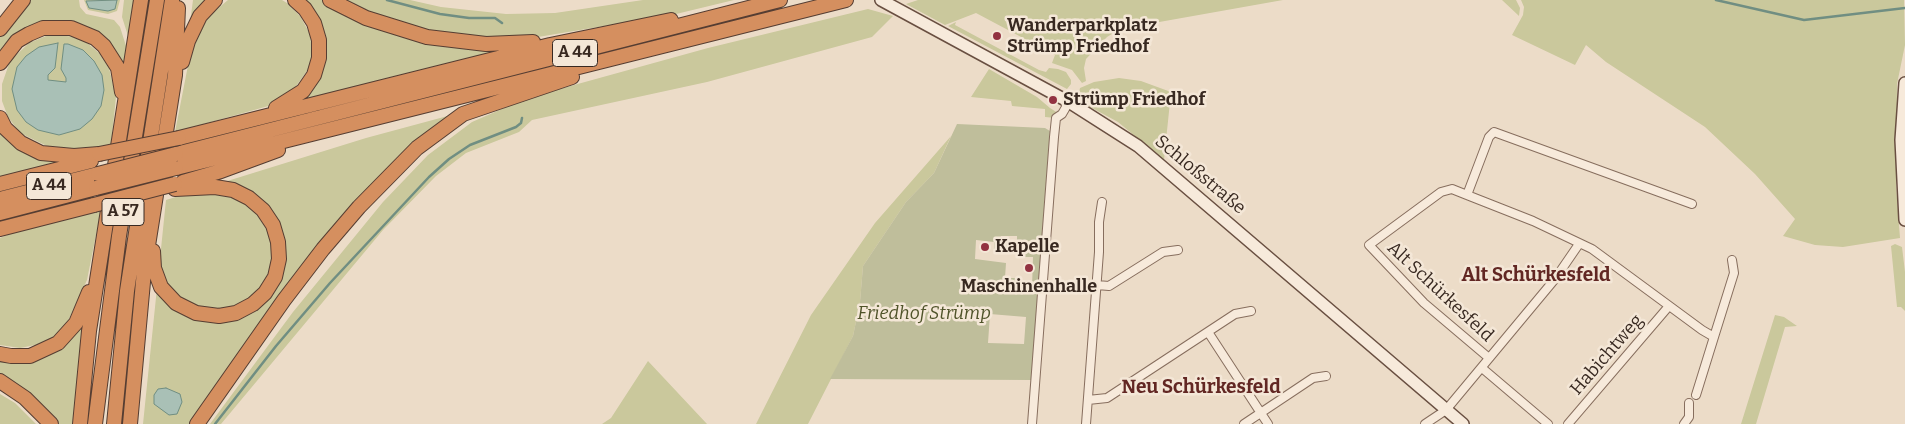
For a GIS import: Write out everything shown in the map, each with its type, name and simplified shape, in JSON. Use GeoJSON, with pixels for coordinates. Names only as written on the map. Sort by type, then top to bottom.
{"type":"FeatureCollection","features":[{"type":"Feature","properties":{"kind":"highway"},"geometry":{"type":"LineString","coordinates":[[0,29],[23,0]]}},
{"type":"Feature","properties":{"kind":"highway"},"geometry":{"type":"LineString","coordinates":[[80,424],[89,331],[141,0]]}},
{"type":"Feature","properties":{"kind":"highway","name":"A 57"},"geometry":{"type":"LineString","coordinates":[[95,424],[119,236],[157,0]]}},
{"type":"Feature","properties":{"kind":"highway","name":"A 57"},"geometry":{"type":"LineString","coordinates":[[114,424],[127,292],[172,0]]}},
{"type":"Feature","properties":{"kind":"highway"},"geometry":{"type":"LineString","coordinates":[[130,424],[144,271],[175,75],[178,0]]}},
{"type":"Feature","properties":{"kind":"highway"},"geometry":{"type":"LineString","coordinates":[[168,119],[188,41],[200,16],[215,0]]}},
{"type":"Feature","properties":{"kind":"highway"},"geometry":{"type":"LineString","coordinates":[[250,120],[285,104],[303,91],[314,75],[319,58],[319,40],[314,23],[305,9],[295,0]]}},
{"type":"Feature","properties":{"kind":"highway"},"geometry":{"type":"LineString","coordinates":[[330,0],[366,18],[398,30],[456,41],[511,44],[613,31]]}},
{"type":"Feature","properties":{"kind":"highway","name":"A 44"},"geometry":{"type":"LineString","coordinates":[[0,212],[96,188],[176,161],[780,0]]}},
{"type":"Feature","properties":{"kind":"highway","name":"A 44"},"geometry":{"type":"LineString","coordinates":[[0,199],[98,174],[176,161],[366,119],[846,0]]}},
{"type":"Feature","properties":{"kind":"highway"},"geometry":{"type":"LineString","coordinates":[[0,184],[99,157],[613,31],[700,14],[734,12]]}},
{"type":"Feature","properties":{"kind":"highway"},"geometry":{"type":"LineString","coordinates":[[0,63],[17,41],[43,28],[57,27],[83,31],[104,46],[118,68],[122,92],[121,121]]}},
{"type":"Feature","properties":{"kind":"highway"},"geometry":{"type":"LineString","coordinates":[[197,424],[284,300],[323,249],[391,173],[430,136],[463,114],[656,48]]}},
{"type":"Feature","properties":{"kind":"highway"},"geometry":{"type":"LineString","coordinates":[[0,118],[5,128],[21,143],[42,154],[99,157]]}},
{"type":"Feature","properties":{"kind":"highway"},"geometry":{"type":"LineString","coordinates":[[0,231],[94,204],[175,186],[366,119]]}},
{"type":"Feature","properties":{"kind":"highway"},"geometry":{"type":"LineString","coordinates":[[152,228],[154,268],[162,287],[176,303],[196,313],[219,316],[236,313],[253,304],[264,293],[274,277],[279,260],[278,242],[273,225],[264,210],[249,198],[233,190],[215,187],[175,186]]}},
{"type":"Feature","properties":{"kind":"highway"},"geometry":{"type":"LineString","coordinates":[[0,354],[30,356],[45,351],[68,333],[83,310],[101,253]]}},
{"type":"Feature","properties":{"kind":"highway"},"geometry":{"type":"LineString","coordinates":[[0,381],[25,398],[51,424]]}},
{"type":"Feature","properties":{"kind":"main road","name":"Schloßstraße"},"geometry":{"type":"LineString","coordinates":[[881,0],[1069,102],[1108,125],[1138,146],[1463,424]]}},
{"type":"Feature","properties":{"kind":"main road"},"geometry":{"type":"LineString","coordinates":[[1905,83],[1901,140],[1905,220]]}},
{"type":"Feature","properties":{"kind":"street"},"geometry":{"type":"LineString","coordinates":[[1032,424],[1056,118],[1062,114],[1069,102]]}},
{"type":"Feature","properties":{"kind":"street"},"geometry":{"type":"LineString","coordinates":[[1467,194],[1489,137],[1494,132],[1692,204]]}},
{"type":"Feature","properties":{"kind":"street","name":"Alt Schürkesfeld"},"geometry":{"type":"LineString","coordinates":[[1489,358],[1424,303],[1369,245],[1441,192],[1452,189],[1533,221],[1592,249],[1714,337]]}},
{"type":"Feature","properties":{"kind":"street"},"geometry":{"type":"LineString","coordinates":[[1086,424],[1097,285],[1098,222],[1102,202]]}},
{"type":"Feature","properties":{"kind":"street","name":"Alt Schürkesfeld"},"geometry":{"type":"LineString","coordinates":[[1425,424],[1446,410],[1482,368],[1554,279],[1579,244]]}},
{"type":"Feature","properties":{"kind":"street"},"geometry":{"type":"LineString","coordinates":[[1097,285],[1109,286],[1164,252],[1178,250]]}},
{"type":"Feature","properties":{"kind":"street"},"geometry":{"type":"LineString","coordinates":[[1696,395],[1734,273],[1732,260]]}},
{"type":"Feature","properties":{"kind":"street","name":"Habichtweg"},"geometry":{"type":"LineString","coordinates":[[1568,424],[1669,306]]}},
{"type":"Feature","properties":{"kind":"street"},"geometry":{"type":"LineString","coordinates":[[1088,400],[1108,398],[1235,314],[1251,311]]}},
{"type":"Feature","properties":{"kind":"street"},"geometry":{"type":"LineString","coordinates":[[1208,332],[1268,424]]}},
{"type":"Feature","properties":{"kind":"street"},"geometry":{"type":"LineString","coordinates":[[1482,368],[1548,424]]}},
{"type":"Feature","properties":{"kind":"street"},"geometry":{"type":"LineString","coordinates":[[1244,424],[1313,378],[1326,376]]}},
{"type":"Feature","properties":{"kind":"street"},"geometry":{"type":"LineString","coordinates":[[1684,424],[1689,417],[1689,403]]}},
{"type":"Feature","properties":{"kind":"shaded area"},"geometry":{"type":"Polygon","coordinates":[[[28,0],[79,0],[80,7],[86,14],[114,20],[120,27],[127,49],[124,68],[118,58],[61,23],[0,55],[0,35],[28,0]]]}},
{"type":"Feature","properties":{"kind":"shaded area"},"geometry":{"type":"Polygon","coordinates":[[[84,0],[120,0],[117,11],[108,14],[88,10],[84,0]]]}},
{"type":"Feature","properties":{"kind":"shaded area"},"geometry":{"type":"Polygon","coordinates":[[[117,0],[115,9],[108,11],[89,8],[86,1],[117,0]]]}},
{"type":"Feature","properties":{"kind":"shaded area"},"geometry":{"type":"Polygon","coordinates":[[[124,0],[135,0],[129,39],[122,17],[124,0]]]}},
{"type":"Feature","properties":{"kind":"shaded area"},"geometry":{"type":"Polygon","coordinates":[[[193,0],[208,0],[190,23],[193,0]]]}},
{"type":"Feature","properties":{"kind":"shaded area"},"geometry":{"type":"Polygon","coordinates":[[[228,0],[282,0],[287,3],[300,16],[310,34],[312,52],[309,68],[294,89],[272,105],[175,132],[191,50],[209,16],[228,0]]]}},
{"type":"Feature","properties":{"kind":"shaded area"},"geometry":{"type":"Polygon","coordinates":[[[302,0],[322,0],[353,16],[506,50],[301,103],[300,100],[321,67],[302,0]]]}},
{"type":"Feature","properties":{"kind":"shaded area"},"geometry":{"type":"Polygon","coordinates":[[[342,0],[410,0],[441,7],[506,14],[555,13],[643,0],[734,0],[672,15],[532,38],[499,39],[429,31],[362,10],[342,0]]]}},
{"type":"Feature","properties":{"kind":"shaded area"},"geometry":{"type":"Polygon","coordinates":[[[918,0],[1283,0],[1120,29],[1107,37],[1086,59],[1084,68],[1086,81],[1082,83],[1072,70],[1052,63],[1055,55],[976,13],[945,25],[906,4],[918,0]]]}},
{"type":"Feature","properties":{"kind":"shaded area"},"geometry":{"type":"Polygon","coordinates":[[[1502,0],[1516,0],[1520,8],[1519,16],[1502,0]]]}},
{"type":"Feature","properties":{"kind":"shaded area"},"geometry":{"type":"Polygon","coordinates":[[[1521,0],[1904,0],[1905,45],[1897,84],[1896,186],[1900,238],[1843,247],[1815,245],[1783,236],[1795,219],[1755,174],[1705,127],[1606,62],[1586,45],[1575,65],[1512,35],[1523,15],[1524,7],[1521,0]]]}},
{"type":"Feature","properties":{"kind":"shaded area"},"geometry":{"type":"Polygon","coordinates":[[[868,9],[893,16],[872,37],[707,82],[532,120],[519,132],[466,153],[436,176],[383,230],[221,424],[210,424],[293,312],[383,202],[428,155],[472,122],[527,98],[708,48],[868,9]]]}},
{"type":"Feature","properties":{"kind":"shaded area"},"geometry":{"type":"Polygon","coordinates":[[[956,22],[955,25],[1039,70],[1046,72],[1049,68],[1066,72],[1071,80],[1071,84],[1067,89],[948,26],[956,22]]]}},
{"type":"Feature","properties":{"kind":"shaded area"},"geometry":{"type":"Polygon","coordinates":[[[46,36],[76,37],[85,41],[99,53],[109,68],[116,97],[111,145],[83,149],[47,146],[20,133],[8,117],[2,101],[2,84],[10,61],[29,43],[46,36]]]}},
{"type":"Feature","properties":{"kind":"shaded area"},"geometry":{"type":"Polygon","coordinates":[[[58,43],[55,68],[48,75],[48,80],[66,82],[61,69],[64,44],[68,44],[83,50],[94,61],[102,75],[104,90],[101,106],[92,119],[80,129],[59,135],[38,130],[26,122],[17,110],[12,89],[17,67],[26,56],[39,47],[58,43]]]}},
{"type":"Feature","properties":{"kind":"shaded area"},"geometry":{"type":"Polygon","coordinates":[[[989,69],[1037,97],[1061,115],[1056,118],[1045,117],[1045,109],[1012,106],[1011,101],[971,97],[989,69]]]}},
{"type":"Feature","properties":{"kind":"shaded area"},"geometry":{"type":"Polygon","coordinates":[[[1119,78],[1141,81],[1171,92],[1164,160],[1118,122],[1081,102],[1078,97],[1080,88],[1094,82],[1119,78]]]}},
{"type":"Feature","properties":{"kind":"shaded area"},"geometry":{"type":"Polygon","coordinates":[[[455,114],[372,191],[194,424],[143,424],[166,200],[366,138],[455,114]]]}},
{"type":"Feature","properties":{"kind":"shaded area"},"geometry":{"type":"Polygon","coordinates":[[[0,127],[60,161],[60,162],[0,177],[0,127]]]}},
{"type":"Feature","properties":{"kind":"shaded area"},"geometry":{"type":"Polygon","coordinates":[[[951,136],[934,173],[906,202],[863,266],[860,302],[853,336],[808,424],[756,424],[811,315],[875,223],[951,136]]]}},
{"type":"Feature","properties":{"kind":"shaded area"},"geometry":{"type":"Polygon","coordinates":[[[101,210],[87,280],[67,323],[53,338],[40,344],[20,348],[0,345],[0,238],[15,232],[101,210]]]}},
{"type":"Feature","properties":{"kind":"shaded area"},"geometry":{"type":"Polygon","coordinates":[[[1895,244],[1902,247],[1905,272],[1905,311],[1901,307],[1897,307],[1891,246],[1895,244]]]}},
{"type":"Feature","properties":{"kind":"shaded area"},"geometry":{"type":"Polygon","coordinates":[[[85,314],[74,424],[59,424],[53,417],[0,375],[0,358],[24,362],[85,314]]]}},
{"type":"Feature","properties":{"kind":"shaded area"},"geometry":{"type":"Polygon","coordinates":[[[1775,315],[1784,317],[1797,326],[1785,327],[1756,424],[1741,424],[1775,315]]]}},
{"type":"Feature","properties":{"kind":"shaded area"},"geometry":{"type":"Polygon","coordinates":[[[648,361],[707,424],[602,424],[611,418],[648,361]]]}},
{"type":"Feature","properties":{"kind":"shaded area"},"geometry":{"type":"Polygon","coordinates":[[[166,388],[180,394],[182,402],[177,414],[169,415],[154,404],[154,395],[158,389],[166,388]]]}},
{"type":"Feature","properties":{"kind":"shaded area"},"geometry":{"type":"Polygon","coordinates":[[[0,394],[15,403],[36,424],[0,424],[0,394]]]}},
{"type":"Feature","properties":{"kind":"green space","name":"Friedhof Strümp"},"geometry":{"type":"Polygon","coordinates":[[[957,124],[1045,128],[1050,131],[1031,380],[830,379],[853,336],[860,302],[863,266],[906,202],[934,173],[957,124]],[[1001,236],[1000,242],[1007,242],[1007,253],[994,252],[994,242],[976,240],[975,259],[1006,263],[1005,278],[1019,278],[1018,288],[1032,288],[1033,257],[1025,257],[1025,253],[1017,253],[1017,236],[1001,236]],[[990,314],[988,343],[1024,344],[1026,317],[990,314]]]}},
{"type":"Feature","properties":{"kind":"waterway"},"geometry":{"type":"LineString","coordinates":[[387,0],[440,14],[469,18],[495,18],[502,23]]}},
{"type":"Feature","properties":{"kind":"waterway"},"geometry":{"type":"LineString","coordinates":[[1716,0],[1804,20],[1905,8]]}},
{"type":"Feature","properties":{"kind":"waterway"},"geometry":{"type":"LineString","coordinates":[[215,424],[276,346],[330,283],[429,177],[449,159],[470,145],[516,127],[521,123],[522,118]]}},
{"type":"Feature","properties":{"kind":"place","name":"Wanderparkplatz Strümp Friedhof"},"geometry":{"type":"Point","coordinates":[997,36]}},
{"type":"Feature","properties":{"kind":"place","name":"Strümp Friedhof"},"geometry":{"type":"Point","coordinates":[1053,100]}},
{"type":"Feature","properties":{"kind":"place","name":"Kapelle"},"geometry":{"type":"Point","coordinates":[985,247]}},
{"type":"Feature","properties":{"kind":"place","name":"Maschinenhalle"},"geometry":{"type":"Point","coordinates":[1029,268]}},
{"type":"Feature","properties":{"kind":"district","name":"Alt Schürkesfeld"},"geometry":{"type":"Point","coordinates":[1536,276]}},
{"type":"Feature","properties":{"kind":"district","name":"Neu Schürkesfeld"},"geometry":{"type":"Point","coordinates":[1201,388]}}]}
